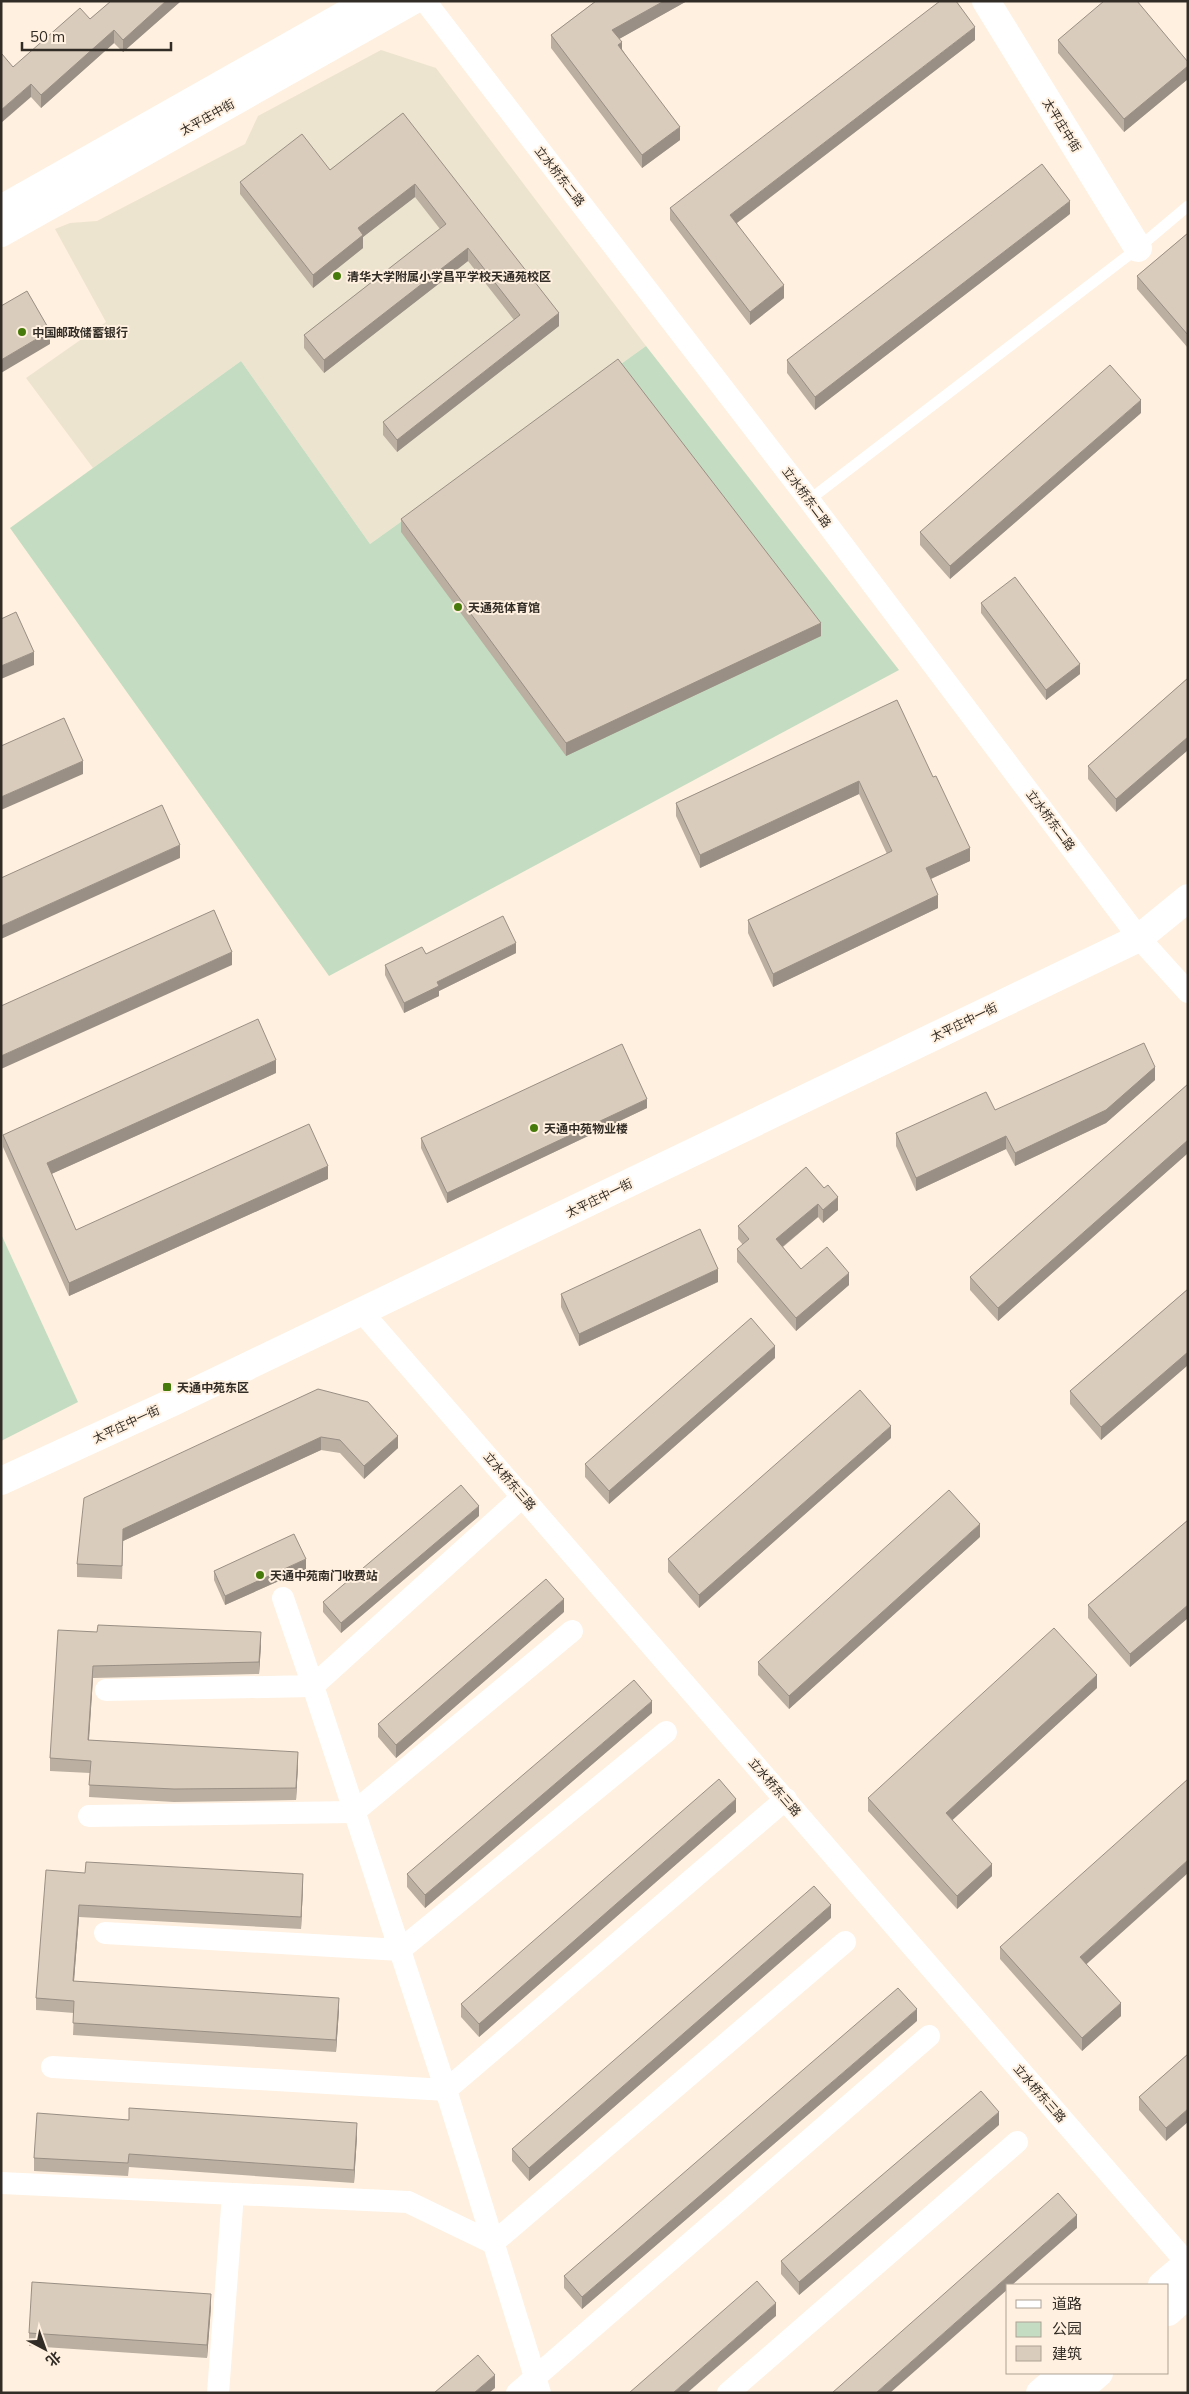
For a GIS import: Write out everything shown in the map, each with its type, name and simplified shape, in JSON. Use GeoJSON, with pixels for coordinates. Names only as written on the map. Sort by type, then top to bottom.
{"type":"FeatureCollection","features":[{"type":"Feature","properties":{"kind":"street","name":"太平庄中街"},"geometry":{"type":"LineString","coordinates":[[1,209],[370,1]]}},
{"type":"Feature","properties":{"kind":"street","name":"太平庄中街"},"geometry":{"type":"LineString","coordinates":[[1,232],[412,1]]}},
{"type":"Feature","properties":{"kind":"street","name":"立水桥东二路"},"geometry":{"type":"LineString","coordinates":[[425,1],[809,500],[1139,938],[1188,992]]}},
{"type":"Feature","properties":{"kind":"street","name":"太平庄中街"},"geometry":{"type":"LineString","coordinates":[[986,1],[1138,248]]}},
{"type":"Feature","properties":{"kind":"street","name":"太平庄中一街"},"geometry":{"type":"LineString","coordinates":[[1,1481],[362,1312],[1139,938],[1188,898]]}},
{"type":"Feature","properties":{"kind":"street","name":"立水桥东三路"},"geometry":{"type":"LineString","coordinates":[[362,1312],[1187,2263]]}},
{"type":"Feature","properties":{"kind":"street"},"geometry":{"type":"LineString","coordinates":[[106,1690],[313,1686],[523,1496]]}},
{"type":"Feature","properties":{"kind":"street"},"geometry":{"type":"LineString","coordinates":[[283,1598],[446,2090],[537,2385]]}},
{"type":"Feature","properties":{"kind":"street"},"geometry":{"type":"LineString","coordinates":[[89,1816],[354,1812],[572,1631]]}},
{"type":"Feature","properties":{"kind":"street"},"geometry":{"type":"LineString","coordinates":[[104,1933],[400,1950],[666,1732]]}},
{"type":"Feature","properties":{"kind":"street"},"geometry":{"type":"LineString","coordinates":[[52,2067],[446,2090],[786,1799]]}},
{"type":"Feature","properties":{"kind":"street"},"geometry":{"type":"LineString","coordinates":[[493,2244],[845,1942]]}},
{"type":"Feature","properties":{"kind":"street"},"geometry":{"type":"LineString","coordinates":[[517,2393],[537,2385],[929,2036]]}},
{"type":"Feature","properties":{"kind":"street"},"geometry":{"type":"LineString","coordinates":[[728,2393],[1017,2142]]}},
{"type":"Feature","properties":{"kind":"street"},"geometry":{"type":"LineString","coordinates":[[1,2183],[408,2202],[493,2244]]}},
{"type":"Feature","properties":{"kind":"street"},"geometry":{"type":"LineString","coordinates":[[218,2393],[233,2194]]}},
{"type":"Feature","properties":{"kind":"street"},"geometry":{"type":"LineString","coordinates":[[1163,2284],[1187,2263]]}},
{"type":"Feature","properties":{"kind":"street"},"geometry":{"type":"LineString","coordinates":[[1169,2311],[1188,2294]]}},
{"type":"Feature","properties":{"kind":"street"},"geometry":{"type":"LineString","coordinates":[[1040,2393],[1062,2374]]}},
{"type":"Feature","properties":{"kind":"street"},"geometry":{"type":"LineString","coordinates":[[1076,2393],[1098,2374]]}},
{"type":"Feature","properties":{"kind":"lane"},"geometry":{"type":"LineString","coordinates":[[809,500],[1138,248],[1188,206]]}},
{"type":"Feature","properties":{"kind":"shaded area","name":"清华大学附属小学昌平学校天通苑校区"},"geometry":{"type":"Polygon","coordinates":[[[381,50],[436,68],[646,346],[370,544],[241,361],[93,468],[26,378],[106,322],[55,229],[70,223],[97,221],[245,144],[258,116],[381,50]]]}},
{"type":"Feature","properties":{"kind":"green space","name":"天通苑体育馆"},"geometry":{"type":"Polygon","coordinates":[[[646,346],[899,670],[329,976],[10,528],[241,361],[370,544],[646,346]]]}},
{"type":"Feature","properties":{"kind":"green space"},"geometry":{"type":"Polygon","coordinates":[[[1,1234],[78,1402],[1,1441],[1,1234]]]}},
{"type":"Feature","properties":{"kind":"building"},"geometry":{"type":"Polygon","coordinates":[[[111,1],[166,1],[123,40],[114,30],[41,95],[31,84],[1,110],[2,54],[13,67],[80,8],[90,19],[111,1]]]}},
{"type":"Feature","properties":{"kind":"building"},"geometry":{"type":"Polygon","coordinates":[[[596,1],[664,1],[612,30],[622,42],[618,45],[680,127],[642,155],[551,35],[596,1]]]}},
{"type":"Feature","properties":{"kind":"building"},"geometry":{"type":"Polygon","coordinates":[[[940,1],[956,1],[975,27],[730,215],[784,285],[750,312],[670,208],[940,1]]]}},
{"type":"Feature","properties":{"kind":"building"},"geometry":{"type":"Polygon","coordinates":[[[1104,1],[1137,1],[1188,62],[1188,66],[1124,119],[1058,40],[1104,1]]]}},
{"type":"Feature","properties":{"kind":"building"},"geometry":{"type":"Polygon","coordinates":[[[403,113],[559,313],[397,440],[383,422],[520,315],[468,248],[324,360],[304,335],[446,224],[415,184],[358,228],[363,235],[313,275],[240,182],[302,134],[330,170],[403,113]]]}},
{"type":"Feature","properties":{"kind":"building"},"geometry":{"type":"Polygon","coordinates":[[[1042,164],[1070,201],[815,397],[787,360],[1042,164]]]}},
{"type":"Feature","properties":{"kind":"building"},"geometry":{"type":"Polygon","coordinates":[[[1188,233],[1188,335],[1137,276],[1188,233]]]}},
{"type":"Feature","properties":{"kind":"building","name":"中国邮政储蓄银行"},"geometry":{"type":"Polygon","coordinates":[[[27,291],[50,331],[1,360],[1,306],[27,291]]]}},
{"type":"Feature","properties":{"kind":"building"},"geometry":{"type":"Polygon","coordinates":[[[618,359],[821,623],[566,743],[401,519],[618,359]]]}},
{"type":"Feature","properties":{"kind":"building"},"geometry":{"type":"Polygon","coordinates":[[[1110,365],[1141,400],[950,566],[920,532],[1110,365]]]}},
{"type":"Feature","properties":{"kind":"building"},"geometry":{"type":"Polygon","coordinates":[[[1015,577],[1080,664],[1046,690],[981,603],[1015,577]]]}},
{"type":"Feature","properties":{"kind":"building"},"geometry":{"type":"Polygon","coordinates":[[[16,612],[34,652],[1,666],[1,619],[16,612]]]}},
{"type":"Feature","properties":{"kind":"building"},"geometry":{"type":"Polygon","coordinates":[[[1188,678],[1188,737],[1116,799],[1088,766],[1188,678]]]}},
{"type":"Feature","properties":{"kind":"building"},"geometry":{"type":"Polygon","coordinates":[[[897,700],[933,777],[936,776],[970,848],[926,868],[938,895],[773,974],[748,920],[892,851],[859,781],[700,855],[676,803],[897,700]]]}},
{"type":"Feature","properties":{"kind":"building"},"geometry":{"type":"Polygon","coordinates":[[[64,718],[83,761],[1,797],[1,746],[64,718]]]}},
{"type":"Feature","properties":{"kind":"building"},"geometry":{"type":"Polygon","coordinates":[[[162,805],[180,845],[1,926],[1,878],[162,805]]]}},
{"type":"Feature","properties":{"kind":"building"},"geometry":{"type":"Polygon","coordinates":[[[214,910],[232,952],[1,1056],[1,1006],[214,910]]]}},
{"type":"Feature","properties":{"kind":"building"},"geometry":{"type":"Polygon","coordinates":[[[503,916],[516,943],[437,982],[439,986],[404,1003],[385,965],[422,947],[426,954],[503,916]]]}},
{"type":"Feature","properties":{"kind":"building"},"geometry":{"type":"Polygon","coordinates":[[[258,1019],[276,1060],[47,1163],[76,1230],[309,1124],[328,1166],[69,1283],[3,1135],[258,1019]]]}},
{"type":"Feature","properties":{"kind":"building"},"geometry":{"type":"Polygon","coordinates":[[[1144,1043],[1155,1067],[1106,1110],[1015,1153],[1006,1136],[916,1178],[896,1133],[986,1092],[995,1110],[1144,1043]]]}},
{"type":"Feature","properties":{"kind":"building","name":"天通中苑物业楼"},"geometry":{"type":"Polygon","coordinates":[[[622,1044],[647,1099],[447,1193],[421,1138],[622,1044]]]}},
{"type":"Feature","properties":{"kind":"building"},"geometry":{"type":"Polygon","coordinates":[[[1188,1084],[1188,1140],[998,1308],[970,1277],[1188,1084]]]}},
{"type":"Feature","properties":{"kind":"building"},"geometry":{"type":"Polygon","coordinates":[[[806,1167],[824,1188],[828,1185],[838,1197],[823,1210],[818,1204],[776,1239],[801,1269],[827,1247],[849,1273],[796,1318],[737,1249],[749,1239],[738,1226],[806,1167]]]}},
{"type":"Feature","properties":{"kind":"building"},"geometry":{"type":"Polygon","coordinates":[[[700,1229],[718,1269],[579,1334],[561,1294],[700,1229]]]}},
{"type":"Feature","properties":{"kind":"building"},"geometry":{"type":"Polygon","coordinates":[[[1188,1289],[1188,1352],[1101,1427],[1070,1391],[1188,1289]]]}},
{"type":"Feature","properties":{"kind":"building"},"geometry":{"type":"Polygon","coordinates":[[[751,1318],[775,1346],[609,1491],[585,1464],[751,1318]]]}},
{"type":"Feature","properties":{"kind":"building"},"geometry":{"type":"Polygon","coordinates":[[[318,1389],[368,1402],[398,1436],[364,1466],[340,1440],[321,1437],[123,1529],[122,1566],[77,1564],[84,1498],[318,1389]]]}},
{"type":"Feature","properties":{"kind":"building"},"geometry":{"type":"Polygon","coordinates":[[[860,1390],[891,1426],[699,1595],[668,1559],[860,1390]]]}},
{"type":"Feature","properties":{"kind":"building"},"geometry":{"type":"Polygon","coordinates":[[[461,1485],[479,1506],[341,1623],[323,1602],[461,1485]]]}},
{"type":"Feature","properties":{"kind":"building"},"geometry":{"type":"Polygon","coordinates":[[[949,1490],[980,1524],[789,1696],[758,1662],[949,1490]]]}},
{"type":"Feature","properties":{"kind":"building"},"geometry":{"type":"Polygon","coordinates":[[[1188,1520],[1188,1605],[1130,1654],[1088,1605],[1188,1520]]]}},
{"type":"Feature","properties":{"kind":"building","name":"天通中苑南门收费站"},"geometry":{"type":"Polygon","coordinates":[[[294,1534],[306,1559],[225,1596],[214,1571],[294,1534]]]}},
{"type":"Feature","properties":{"kind":"building"},"geometry":{"type":"Polygon","coordinates":[[[546,1579],[564,1599],[396,1745],[378,1724],[546,1579]]]}},
{"type":"Feature","properties":{"kind":"building"},"geometry":{"type":"Polygon","coordinates":[[[98,1625],[261,1632],[259,1662],[93,1666],[88,1740],[298,1752],[296,1788],[174,1789],[89,1785],[91,1761],[50,1758],[58,1630],[97,1632],[98,1625]]]}},
{"type":"Feature","properties":{"kind":"building"},"geometry":{"type":"Polygon","coordinates":[[[1054,1628],[1097,1675],[946,1813],[992,1864],[957,1896],[868,1798],[1054,1628]]]}},
{"type":"Feature","properties":{"kind":"building"},"geometry":{"type":"Polygon","coordinates":[[[634,1680],[652,1701],[425,1895],[407,1874],[634,1680]]]}},
{"type":"Feature","properties":{"kind":"building"},"geometry":{"type":"Polygon","coordinates":[[[719,1779],[736,1799],[479,2024],[461,2004],[719,1779]]]}},
{"type":"Feature","properties":{"kind":"building"},"geometry":{"type":"Polygon","coordinates":[[[1188,1779],[1188,1860],[1080,1957],[1121,2003],[1082,2038],[1000,1947],[1188,1779]]]}},
{"type":"Feature","properties":{"kind":"building"},"geometry":{"type":"Polygon","coordinates":[[[86,1862],[303,1874],[301,1917],[79,1905],[73,1981],[339,1998],[336,2040],[73,2023],[74,2001],[36,1998],[46,1870],[85,1873],[86,1862]]]}},
{"type":"Feature","properties":{"kind":"building"},"geometry":{"type":"Polygon","coordinates":[[[814,1886],[831,1905],[529,2168],[512,2149],[814,1886]]]}},
{"type":"Feature","properties":{"kind":"building"},"geometry":{"type":"Polygon","coordinates":[[[898,1988],[917,2009],[582,2297],[564,2276],[898,1988]]]}},
{"type":"Feature","properties":{"kind":"building"},"geometry":{"type":"Polygon","coordinates":[[[1188,2054],[1188,2109],[1166,2128],[1139,2097],[1188,2054]]]}},
{"type":"Feature","properties":{"kind":"building"},"geometry":{"type":"Polygon","coordinates":[[[981,2091],[999,2112],[799,2282],[781,2261],[981,2091]]]}},
{"type":"Feature","properties":{"kind":"building"},"geometry":{"type":"Polygon","coordinates":[[[129,2108],[357,2123],[354,2170],[129,2154],[128,2163],[34,2158],[37,2113],[129,2120],[129,2108]]]}},
{"type":"Feature","properties":{"kind":"building"},"geometry":{"type":"Polygon","coordinates":[[[1058,2193],[1077,2215],[876,2393],[832,2393],[1058,2193]]]}},
{"type":"Feature","properties":{"kind":"building"},"geometry":{"type":"Polygon","coordinates":[[[757,2281],[776,2303],[673,2393],[629,2393],[757,2281]]]}},
{"type":"Feature","properties":{"kind":"building"},"geometry":{"type":"Polygon","coordinates":[[[32,2282],[211,2294],[207,2345],[29,2333],[32,2282]]]}},
{"type":"Feature","properties":{"kind":"building"},"geometry":{"type":"Polygon","coordinates":[[[478,2355],[495,2375],[474,2393],[434,2393],[478,2355]]]}},
{"type":"Feature","properties":{"kind":"place","name":"清华大学附属小学昌平学校天通苑校区"},"geometry":{"type":"Point","coordinates":[337,276]}},
{"type":"Feature","properties":{"kind":"place","name":"中国邮政储蓄银行"},"geometry":{"type":"Point","coordinates":[22,332]}},
{"type":"Feature","properties":{"kind":"place","name":"天通苑体育馆"},"geometry":{"type":"Point","coordinates":[458,607]}},
{"type":"Feature","properties":{"kind":"place","name":"天通中苑物业楼"},"geometry":{"type":"Point","coordinates":[534,1128]}},
{"type":"Feature","properties":{"kind":"place","name":"天通中苑东区"},"geometry":{"type":"Point","coordinates":[167,1387]}},
{"type":"Feature","properties":{"kind":"place","name":"天通中苑南门收费站"},"geometry":{"type":"Point","coordinates":[260,1575]}}]}
